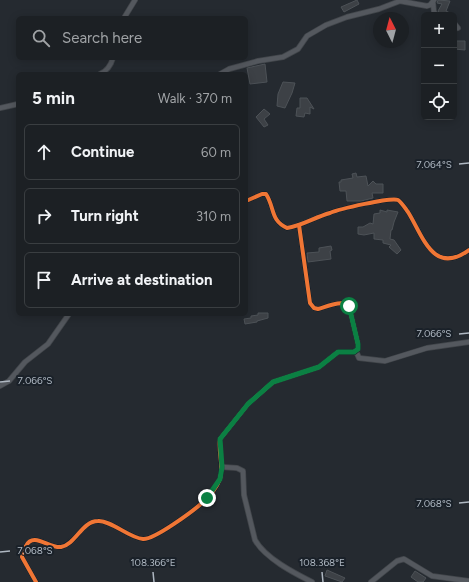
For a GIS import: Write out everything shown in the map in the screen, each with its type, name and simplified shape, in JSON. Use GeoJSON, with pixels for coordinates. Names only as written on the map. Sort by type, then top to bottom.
{"type":"FeatureCollection","features":[{"type":"Feature","properties":{"kind":"street"},"geometry":{"type":"LineString","coordinates":[[125,16],[135,0]]}},
{"type":"Feature","properties":{"kind":"street"},"geometry":{"type":"LineString","coordinates":[[223,72],[229,68],[283,57],[298,49],[307,36],[326,25],[400,1],[423,6],[430,5],[433,2],[434,12]]}},
{"type":"Feature","properties":{"kind":"street"},"geometry":{"type":"LineString","coordinates":[[105,72],[112,60]]}},
{"type":"Feature","properties":{"kind":"street"},"geometry":{"type":"LineString","coordinates":[[0,108],[16,104]]}},
{"type":"Feature","properties":{"kind":"street"},"geometry":{"type":"LineString","coordinates":[[248,200],[262,194],[266,194],[269,198],[276,221],[287,228],[298,226],[330,212],[394,199],[400,201],[405,208],[430,251],[442,259],[464,254],[469,250]]}},
{"type":"Feature","properties":{"kind":"street"},"geometry":{"type":"LineString","coordinates":[[298,226],[310,303],[314,308],[318,309],[342,303],[349,306],[358,344],[356,351],[360,358],[385,361],[427,348],[469,342]]}},
{"type":"Feature","properties":{"kind":"street"},"geometry":{"type":"LineString","coordinates":[[0,386],[9,381],[25,362],[48,344],[69,316]]}},
{"type":"Feature","properties":{"kind":"street"},"geometry":{"type":"LineString","coordinates":[[36,582],[22,557],[27,543],[37,540],[57,547],[65,546],[89,524],[96,521],[100,521],[141,539],[149,537],[172,525],[203,503],[218,483],[222,467],[220,442],[222,436],[248,404],[268,386],[280,379],[319,367],[338,352],[356,351]]}},
{"type":"Feature","properties":{"kind":"street"},"geometry":{"type":"LineString","coordinates":[[222,467],[237,468],[243,471],[244,496],[255,540],[258,545],[267,556],[312,582]]}},
{"type":"Feature","properties":{"kind":"street"},"geometry":{"type":"LineString","coordinates":[[371,582],[397,561],[404,559],[432,576],[469,581]]}},
{"type":"Feature","properties":{"kind":"building"},"geometry":{"type":"Polygon","coordinates":[[[357,0],[359,4],[344,12],[341,7],[357,0]]]}},
{"type":"Feature","properties":{"kind":"building"},"geometry":{"type":"Polygon","coordinates":[[[438,0],[450,1],[446,11],[448,12],[439,12],[438,11],[442,4],[437,3],[438,0]]]}},
{"type":"Feature","properties":{"kind":"building"},"geometry":{"type":"Polygon","coordinates":[[[457,41],[465,41],[465,50],[457,49],[457,41]]]}},
{"type":"Feature","properties":{"kind":"building"},"geometry":{"type":"Polygon","coordinates":[[[265,64],[267,82],[250,84],[247,68],[265,64]]]}},
{"type":"Feature","properties":{"kind":"building"},"geometry":{"type":"Polygon","coordinates":[[[283,82],[295,83],[285,108],[277,106],[278,94],[283,82]]]}},
{"type":"Feature","properties":{"kind":"building"},"geometry":{"type":"Polygon","coordinates":[[[300,98],[307,98],[314,109],[310,107],[310,114],[305,113],[304,117],[296,116],[297,108],[300,108],[300,98]]]}},
{"type":"Feature","properties":{"kind":"building"},"geometry":{"type":"Polygon","coordinates":[[[264,109],[270,114],[264,119],[268,125],[264,127],[256,117],[264,109]]]}},
{"type":"Feature","properties":{"kind":"building"},"geometry":{"type":"Polygon","coordinates":[[[356,173],[357,177],[366,176],[368,186],[373,181],[376,184],[383,184],[383,193],[372,193],[373,198],[361,201],[347,201],[346,191],[340,191],[339,182],[341,182],[341,180],[353,178],[352,174],[356,173]]]}},
{"type":"Feature","properties":{"kind":"building"},"geometry":{"type":"Polygon","coordinates":[[[380,210],[387,212],[387,210],[398,212],[391,230],[390,239],[394,240],[401,250],[397,254],[389,247],[391,245],[383,243],[383,240],[374,239],[374,233],[364,235],[358,234],[358,227],[363,227],[370,223],[373,224],[374,214],[380,213],[380,210]]]}},
{"type":"Feature","properties":{"kind":"building"},"geometry":{"type":"Polygon","coordinates":[[[331,246],[331,259],[308,262],[307,253],[319,252],[319,248],[331,246]]]}},
{"type":"Feature","properties":{"kind":"building"},"geometry":{"type":"Polygon","coordinates":[[[258,313],[268,313],[268,318],[245,324],[244,319],[258,315],[258,313]]]}},
{"type":"Feature","properties":{"kind":"building"},"geometry":{"type":"Polygon","coordinates":[[[327,570],[345,578],[342,582],[325,576],[327,570]]]}},
{"type":"Feature","properties":{"kind":"building"},"geometry":{"type":"Polygon","coordinates":[[[415,571],[426,578],[423,582],[418,582],[411,577],[415,571]]]}},
{"type":"Feature","properties":{"kind":"cycle path"},"geometry":{"type":"LineString","coordinates":[[248,200],[262,194],[266,194],[275,217],[287,228],[343,209],[376,202],[398,200],[408,212],[424,241],[438,256],[446,258],[457,257],[469,250]]}},
{"type":"Feature","properties":{"kind":"cycle path"},"geometry":{"type":"LineString","coordinates":[[36,582],[22,557],[22,554],[29,542],[37,540],[52,546],[61,547],[71,542],[83,528],[92,522],[98,521],[109,523],[138,538],[143,539],[156,535],[197,507],[215,489],[221,474],[220,439],[248,404],[273,382],[319,367],[338,352],[354,352],[358,349],[349,306],[338,303],[318,309],[314,308],[310,303],[299,225]]}},
{"type":"Feature","properties":{"kind":"route"},"geometry":{"type":"LineString","coordinates":[[207,498],[220,479],[222,467],[220,439],[248,404],[273,382],[319,367],[338,352],[354,352],[358,349],[349,306]]}}]}
